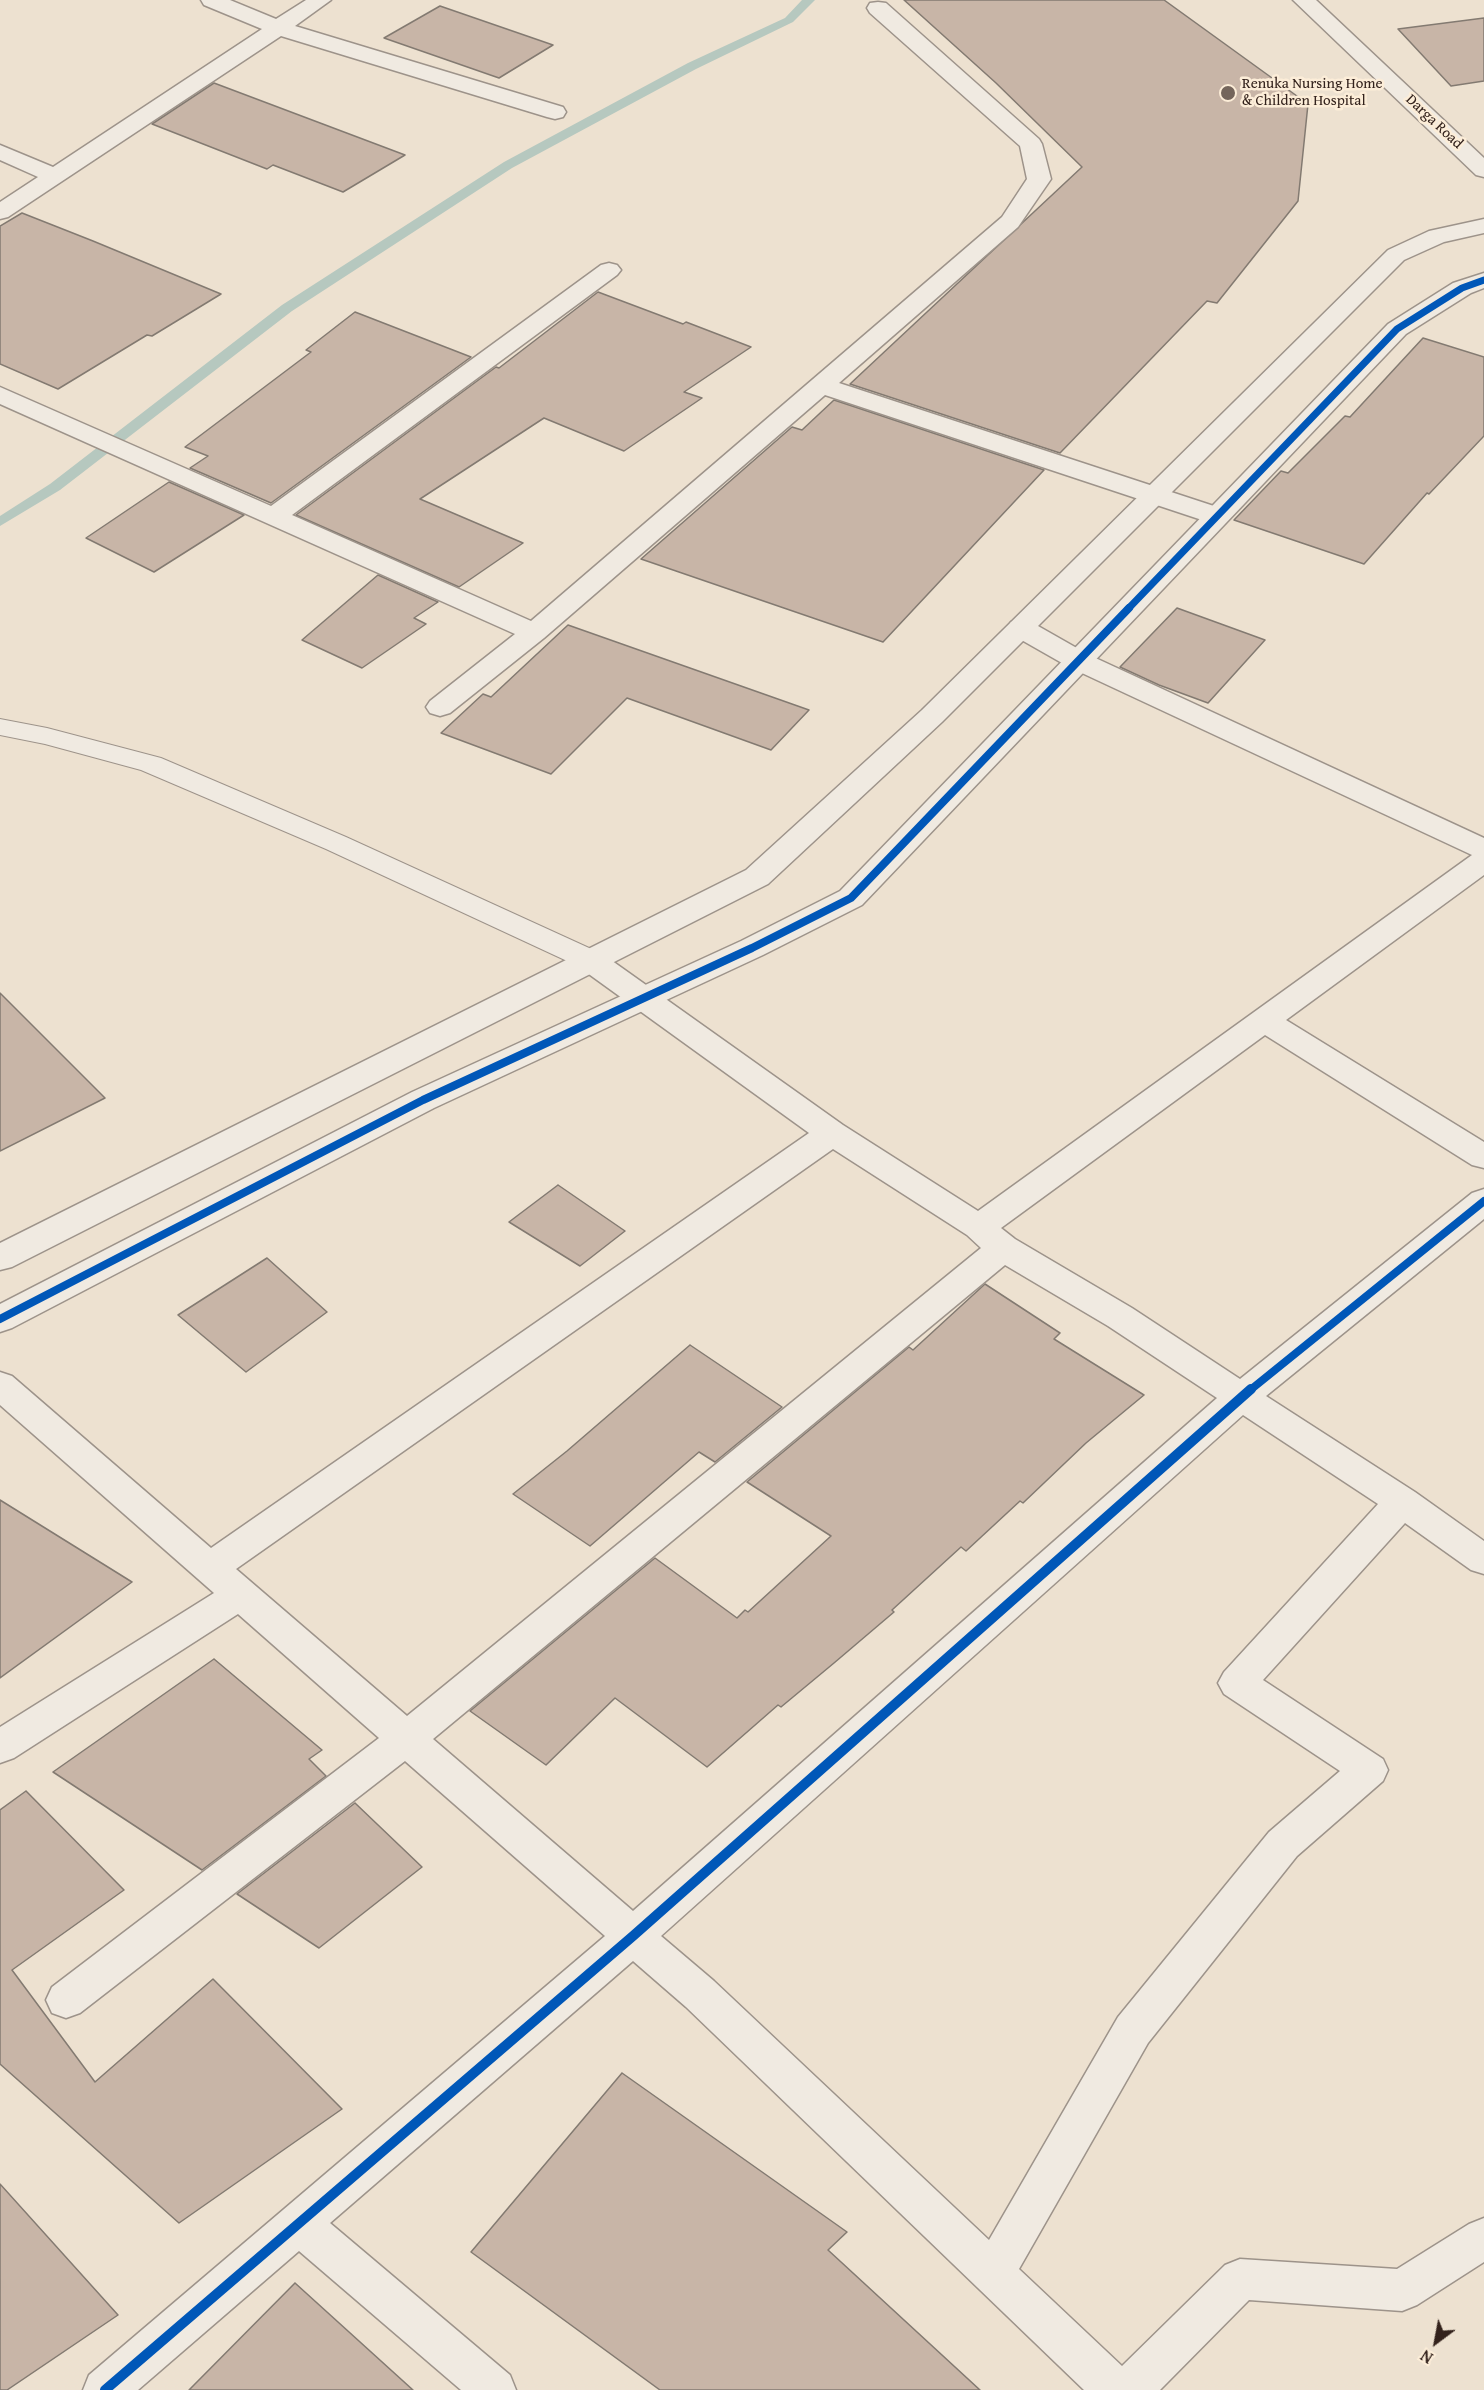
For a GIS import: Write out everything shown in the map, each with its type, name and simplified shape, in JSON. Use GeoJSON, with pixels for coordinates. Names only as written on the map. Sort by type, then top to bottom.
{"type":"FeatureCollection","features":[{"type":"Feature","properties":{"kind":"street"},"geometry":{"type":"LineString","coordinates":[[212,0],[278,27],[555,112]]}},
{"type":"Feature","properties":{"kind":"street"},"geometry":{"type":"LineString","coordinates":[[0,212],[320,0]]}},
{"type":"Feature","properties":{"kind":"street","name":"Darga Road"},"geometry":{"type":"LineString","coordinates":[[1304,0],[1484,170]]}},
{"type":"Feature","properties":{"kind":"street"},"geometry":{"type":"LineString","coordinates":[[440,707],[534,632],[1010,222],[1039,179],[1032,144],[878,8]]}},
{"type":"Feature","properties":{"kind":"street"},"geometry":{"type":"LineString","coordinates":[[0,153],[55,176]]}},
{"type":"Feature","properties":{"kind":"street"},"geometry":{"type":"LineString","coordinates":[[0,1258],[757,878],[932,716],[1396,255],[1437,236],[1484,226]]}},
{"type":"Feature","properties":{"kind":"street"},"geometry":{"type":"LineString","coordinates":[[274,516],[609,270]]}},
{"type":"Feature","properties":{"kind":"street"},"geometry":{"type":"LineString","coordinates":[[0,1319],[423,1100],[851,898],[1397,329],[1462,288],[1484,280]]}},
{"type":"Feature","properties":{"kind":"street"},"geometry":{"type":"LineString","coordinates":[[821,385],[1217,516]]}},
{"type":"Feature","properties":{"kind":"street"},"geometry":{"type":"LineString","coordinates":[[0,395],[534,632]]}},
{"type":"Feature","properties":{"kind":"street"},"geometry":{"type":"LineString","coordinates":[[1021,628],[1079,661],[1484,849]]}},
{"type":"Feature","properties":{"kind":"street"},"geometry":{"type":"LineString","coordinates":[[66,2000],[407,1738],[991,1238],[1264,1020],[1484,861]]}},
{"type":"Feature","properties":{"kind":"street"},"geometry":{"type":"LineString","coordinates":[[590,960],[832,1133],[991,1238],[1120,1317],[1402,1502],[1484,1559]]}},
{"type":"Feature","properties":{"kind":"street"},"geometry":{"type":"LineString","coordinates":[[1264,1020],[1484,1157]]}},
{"type":"Feature","properties":{"kind":"street"},"geometry":{"type":"LineString","coordinates":[[211,1567],[832,1133]]}},
{"type":"Feature","properties":{"kind":"street"},"geometry":{"type":"LineString","coordinates":[[105,2390],[633,1936],[1241,1397],[1483,1203]]}},
{"type":"Feature","properties":{"kind":"street"},"geometry":{"type":"LineString","coordinates":[[0,1385],[700,1994],[1116,2390]]}},
{"type":"Feature","properties":{"kind":"street"},"geometry":{"type":"LineString","coordinates":[[993,2273],[1133,2030],[1283,1844],[1370,1770],[1237,1683],[1402,1502]]}},
{"type":"Feature","properties":{"kind":"street"},"geometry":{"type":"LineString","coordinates":[[0,1747],[241,1594]]}},
{"type":"Feature","properties":{"kind":"street"},"geometry":{"type":"LineString","coordinates":[[299,2224],[494,2390]]}},
{"type":"Feature","properties":{"kind":"street"},"geometry":{"type":"LineString","coordinates":[[1129,2390],[1240,2279],[1402,2290],[1484,2238]]}},
{"type":"Feature","properties":{"kind":"lane"},"geometry":{"type":"LineString","coordinates":[[0,727],[47,736],[151,764],[336,843],[590,960]]}},
{"type":"Feature","properties":{"kind":"building"},"geometry":{"type":"Polygon","coordinates":[[[904,0],[1164,0],[1308,104],[1298,201],[1217,303],[1207,301],[1060,453],[850,384],[1082,167],[996,83],[904,0]]]}},
{"type":"Feature","properties":{"kind":"building"},"geometry":{"type":"Polygon","coordinates":[[[440,6],[553,45],[499,78],[384,38],[440,6]]]}},
{"type":"Feature","properties":{"kind":"building"},"geometry":{"type":"Polygon","coordinates":[[[1484,18],[1484,81],[1451,86],[1398,29],[1484,18]]]}},
{"type":"Feature","properties":{"kind":"building"},"geometry":{"type":"Polygon","coordinates":[[[214,83],[405,155],[343,192],[273,165],[267,169],[152,124],[214,83]]]}},
{"type":"Feature","properties":{"kind":"building"},"geometry":{"type":"Polygon","coordinates":[[[22,213],[221,294],[152,336],[147,335],[58,389],[0,364],[0,226],[22,213]]]}},
{"type":"Feature","properties":{"kind":"building"},"geometry":{"type":"Polygon","coordinates":[[[598,292],[751,347],[684,392],[702,398],[624,451],[544,418],[420,499],[523,543],[459,587],[296,515],[496,367],[499,368],[598,292]]]}},
{"type":"Feature","properties":{"kind":"building"},"geometry":{"type":"Polygon","coordinates":[[[355,312],[471,357],[271,503],[190,468],[208,456],[185,447],[311,352],[306,350],[355,312]]]}},
{"type":"Feature","properties":{"kind":"building"},"geometry":{"type":"Polygon","coordinates":[[[1423,338],[1484,357],[1484,436],[1429,494],[1427,493],[1364,564],[1234,520],[1281,471],[1288,473],[1345,416],[1350,417],[1423,338]]]}},
{"type":"Feature","properties":{"kind":"building"},"geometry":{"type":"Polygon","coordinates":[[[834,400],[1044,470],[883,642],[641,559],[792,427],[802,430],[834,400]]]}},
{"type":"Feature","properties":{"kind":"building"},"geometry":{"type":"Polygon","coordinates":[[[169,482],[244,515],[154,572],[86,538],[169,482]]]}},
{"type":"Feature","properties":{"kind":"building"},"geometry":{"type":"Polygon","coordinates":[[[378,575],[438,602],[414,618],[426,624],[362,668],[302,640],[378,575]]]}},
{"type":"Feature","properties":{"kind":"building"},"geometry":{"type":"Polygon","coordinates":[[[1177,608],[1265,640],[1208,703],[1159,685],[1120,667],[1177,608]]]}},
{"type":"Feature","properties":{"kind":"building"},"geometry":{"type":"Polygon","coordinates":[[[568,625],[809,710],[771,750],[627,698],[551,774],[441,733],[483,694],[491,697],[568,625]]]}},
{"type":"Feature","properties":{"kind":"building"},"geometry":{"type":"Polygon","coordinates":[[[0,993],[105,1098],[0,1151],[0,993]]]}},
{"type":"Feature","properties":{"kind":"building"},"geometry":{"type":"Polygon","coordinates":[[[558,1185],[625,1231],[580,1266],[509,1222],[558,1185]]]}},
{"type":"Feature","properties":{"kind":"building"},"geometry":{"type":"Polygon","coordinates":[[[267,1258],[327,1312],[246,1372],[178,1315],[267,1258]]]}},
{"type":"Feature","properties":{"kind":"building"},"geometry":{"type":"Polygon","coordinates":[[[985,1284],[1060,1333],[1054,1339],[1144,1395],[1086,1443],[1023,1503],[1020,1501],[966,1551],[961,1547],[892,1610],[894,1612],[781,1707],[778,1705],[707,1767],[615,1698],[546,1765],[470,1711],[655,1558],[737,1618],[745,1610],[748,1612],[831,1536],[747,1482],[909,1347],[913,1350],[985,1284]]]}},
{"type":"Feature","properties":{"kind":"building"},"geometry":{"type":"Polygon","coordinates":[[[690,1345],[782,1407],[715,1462],[699,1452],[590,1546],[513,1494],[567,1451],[690,1345]]]}},
{"type":"Feature","properties":{"kind":"building"},"geometry":{"type":"Polygon","coordinates":[[[0,1500],[132,1582],[0,1678],[0,1500]]]}},
{"type":"Feature","properties":{"kind":"building"},"geometry":{"type":"Polygon","coordinates":[[[214,1659],[322,1750],[309,1759],[326,1776],[202,1870],[53,1772],[214,1659]]]}},
{"type":"Feature","properties":{"kind":"building"},"geometry":{"type":"Polygon","coordinates":[[[26,1791],[124,1890],[12,1970],[95,2082],[213,1979],[342,2109],[179,2223],[0,2064],[0,1810],[26,1791]]]}},
{"type":"Feature","properties":{"kind":"building"},"geometry":{"type":"Polygon","coordinates":[[[355,1803],[422,1867],[319,1948],[237,1894],[355,1803]]]}},
{"type":"Feature","properties":{"kind":"building"},"geometry":{"type":"Polygon","coordinates":[[[622,2073],[847,2232],[828,2250],[980,2390],[660,2390],[471,2252],[622,2073]]]}},
{"type":"Feature","properties":{"kind":"building"},"geometry":{"type":"Polygon","coordinates":[[[0,2184],[118,2315],[7,2390],[0,2390],[0,2184]]]}},
{"type":"Feature","properties":{"kind":"building"},"geometry":{"type":"Polygon","coordinates":[[[295,2283],[413,2390],[189,2390],[295,2283]]]}},
{"type":"Feature","properties":{"kind":"waterway"},"geometry":{"type":"LineString","coordinates":[[0,522],[55,487],[287,308],[508,165],[692,66],[789,20],[809,0]]}},
{"type":"Feature","properties":{"kind":"cycle path"},"geometry":{"type":"LineString","coordinates":[[0,1319],[423,1100],[752,948],[851,898],[1397,329],[1462,288],[1484,280]]}},
{"type":"Feature","properties":{"kind":"cycle path"},"geometry":{"type":"LineString","coordinates":[[105,2390],[633,1936],[1241,1397],[1484,1201]]}},
{"type":"Feature","properties":{"kind":"place","name":"Renuka Nursing Home & Children Hospital"},"geometry":{"type":"Point","coordinates":[1228,93]}}]}
